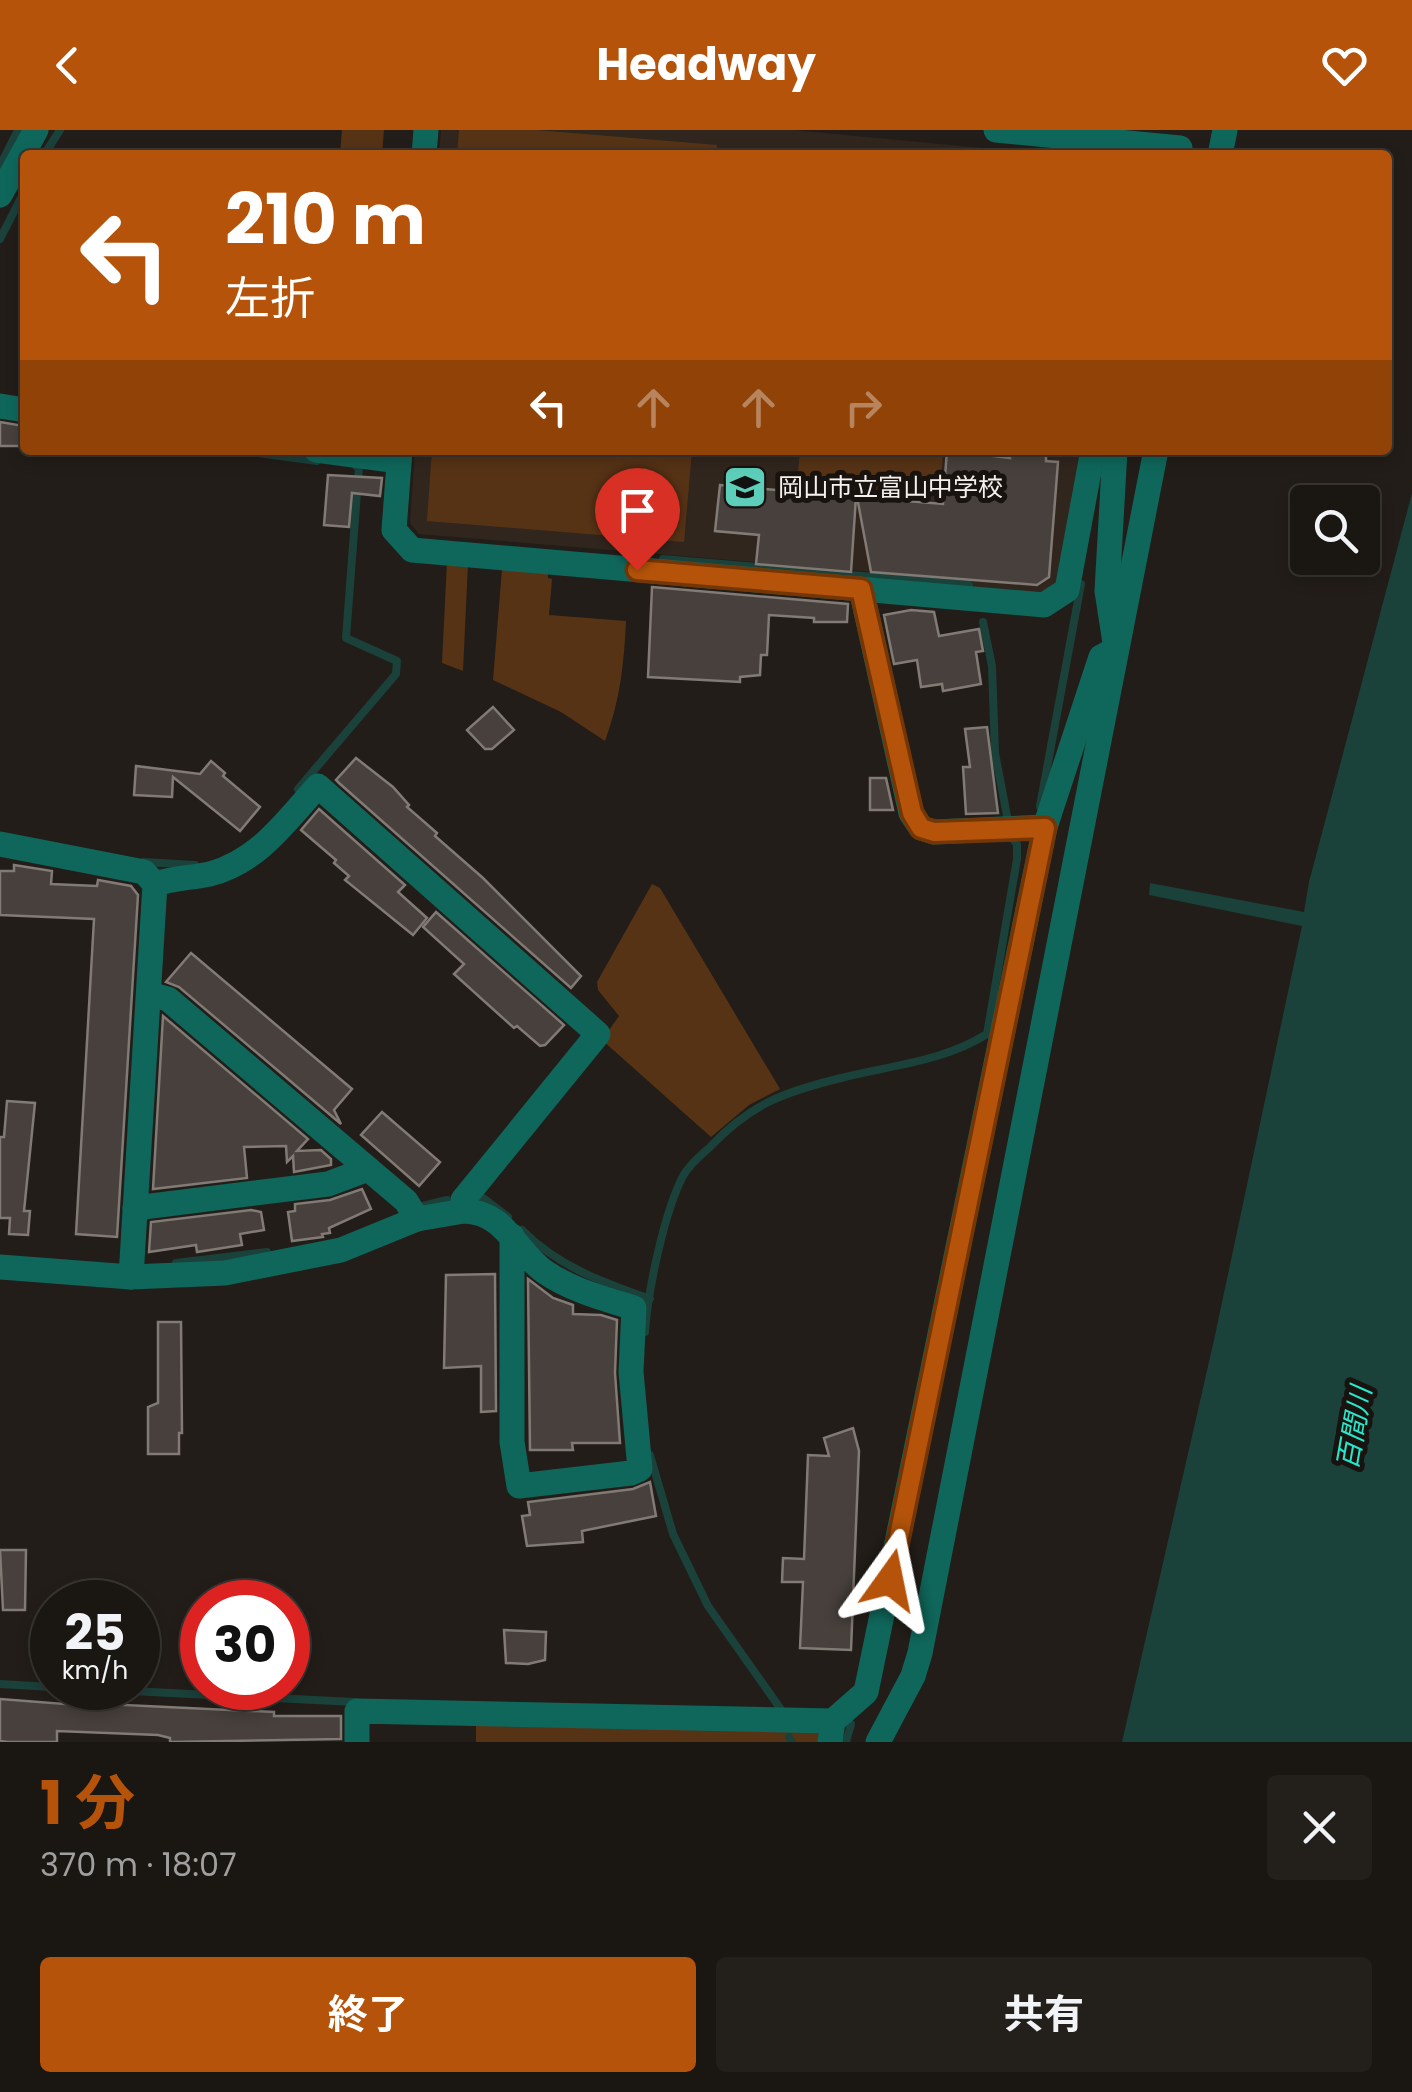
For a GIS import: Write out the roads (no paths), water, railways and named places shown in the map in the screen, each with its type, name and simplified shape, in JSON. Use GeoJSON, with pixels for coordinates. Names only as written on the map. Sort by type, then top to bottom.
{"type":"FeatureCollection","features":[{"type":"Feature","properties":{"kind":"street"},"geometry":{"type":"LineString","coordinates":[[996,130],[1151,150],[1182,144]]}},
{"type":"Feature","properties":{"kind":"street"},"geometry":{"type":"LineString","coordinates":[[0,195],[20,159]]}},
{"type":"Feature","properties":{"kind":"street"},"geometry":{"type":"LineString","coordinates":[[400,456],[394,530],[412,550],[1044,605],[1067,590],[1091,455]]}},
{"type":"Feature","properties":{"kind":"street"},"geometry":{"type":"LineString","coordinates":[[1115,455],[1107,592],[1116,649]]}},
{"type":"Feature","properties":{"kind":"street"},"geometry":{"type":"LineString","coordinates":[[878,1742],[913,1676],[920,1654],[1155,455]]}},
{"type":"Feature","properties":{"kind":"street"},"geometry":{"type":"LineString","coordinates":[[861,589],[912,813],[921,828],[934,832],[1045,828]]}},
{"type":"Feature","properties":{"kind":"street"},"geometry":{"type":"LineString","coordinates":[[357,1742],[357,1711],[832,1732],[866,1692],[1045,828],[1101,657],[1116,649]]}},
{"type":"Feature","properties":{"kind":"street"},"geometry":{"type":"LineString","coordinates":[[156,884],[209,874],[252,857],[318,786],[598,1034],[463,1200],[464,1211]]}},
{"type":"Feature","properties":{"kind":"street"},"geometry":{"type":"LineString","coordinates":[[0,844],[144,872],[156,884],[130,1277]]}},
{"type":"Feature","properties":{"kind":"street"},"geometry":{"type":"LineString","coordinates":[[149,994],[168,998],[368,1168],[413,1213]]}},
{"type":"Feature","properties":{"kind":"street"},"geometry":{"type":"LineString","coordinates":[[135,1208],[328,1184],[368,1168]]}},
{"type":"Feature","properties":{"kind":"street"},"geometry":{"type":"LineString","coordinates":[[0,1268],[130,1277],[225,1273],[341,1250],[413,1213],[464,1211],[492,1216],[512,1236],[544,1271],[587,1292],[634,1308],[631,1372],[640,1469],[519,1486],[512,1442],[512,1236]]}},
{"type":"Feature","properties":{"kind":"water","name":"百間川"},"geometry":{"type":"Polygon","coordinates":[[[1412,493],[1412,1742],[1122,1742],[1214,1340],[1302,926],[1149,895],[1150,883],[1304,912],[1412,493]]]}},
{"type":"Feature","properties":{"kind":"waterway"},"geometry":{"type":"LineString","coordinates":[[0,166],[18,130]]}},
{"type":"Feature","properties":{"kind":"waterway"},"geometry":{"type":"LineString","coordinates":[[47,150],[60,130]]}},
{"type":"Feature","properties":{"kind":"waterway"},"geometry":{"type":"LineString","coordinates":[[0,239],[20,200]]}},
{"type":"Feature","properties":{"kind":"waterway"},"geometry":{"type":"LineString","coordinates":[[273,455],[317,461]]}},
{"type":"Feature","properties":{"kind":"waterway"},"geometry":{"type":"LineString","coordinates":[[298,789],[396,674],[397,661],[346,638],[356,466]]}},
{"type":"Feature","properties":{"kind":"waterway"},"geometry":{"type":"LineString","coordinates":[[663,559],[969,585]]}},
{"type":"Feature","properties":{"kind":"waterway"},"geometry":{"type":"LineString","coordinates":[[1040,806],[1081,584]]}},
{"type":"Feature","properties":{"kind":"waterway"},"geometry":{"type":"LineString","coordinates":[[645,1332],[658,1252],[676,1192],[688,1168],[724,1133],[754,1110],[785,1095],[934,1057],[987,1034],[1017,844],[1011,837],[995,753],[992,666],[983,622]]}},
{"type":"Feature","properties":{"kind":"waterway"},"geometry":{"type":"LineString","coordinates":[[144,862],[195,865]]}},
{"type":"Feature","properties":{"kind":"waterway"},"geometry":{"type":"LineString","coordinates":[[475,1198],[483,1198],[508,1217]]}},
{"type":"Feature","properties":{"kind":"waterway"},"geometry":{"type":"LineString","coordinates":[[423,1206],[447,1200]]}},
{"type":"Feature","properties":{"kind":"waterway"},"geometry":{"type":"LineString","coordinates":[[522,1230],[566,1264],[650,1299]]}},
{"type":"Feature","properties":{"kind":"waterway"},"geometry":{"type":"LineString","coordinates":[[176,1263],[267,1252]]}},
{"type":"Feature","properties":{"kind":"waterway"},"geometry":{"type":"LineString","coordinates":[[650,1455],[673,1534],[708,1606],[780,1708]]}},
{"type":"Feature","properties":{"kind":"waterway"},"geometry":{"type":"LineString","coordinates":[[0,1684],[30,1686]]}},
{"type":"Feature","properties":{"kind":"waterway"},"geometry":{"type":"LineString","coordinates":[[160,1692],[355,1702]]}},
{"type":"Feature","properties":{"kind":"waterway"},"geometry":{"type":"LineString","coordinates":[[846,1742],[851,1724]]}},
{"type":"Feature","properties":{"kind":"waterway"},"geometry":{"type":"LineString","coordinates":[[789,1737],[792,1742]]}},
{"type":"Feature","properties":{"kind":"place","name":"岡山市立富山中学校"},"geometry":{"type":"Point","coordinates":[745,487]}}]}
